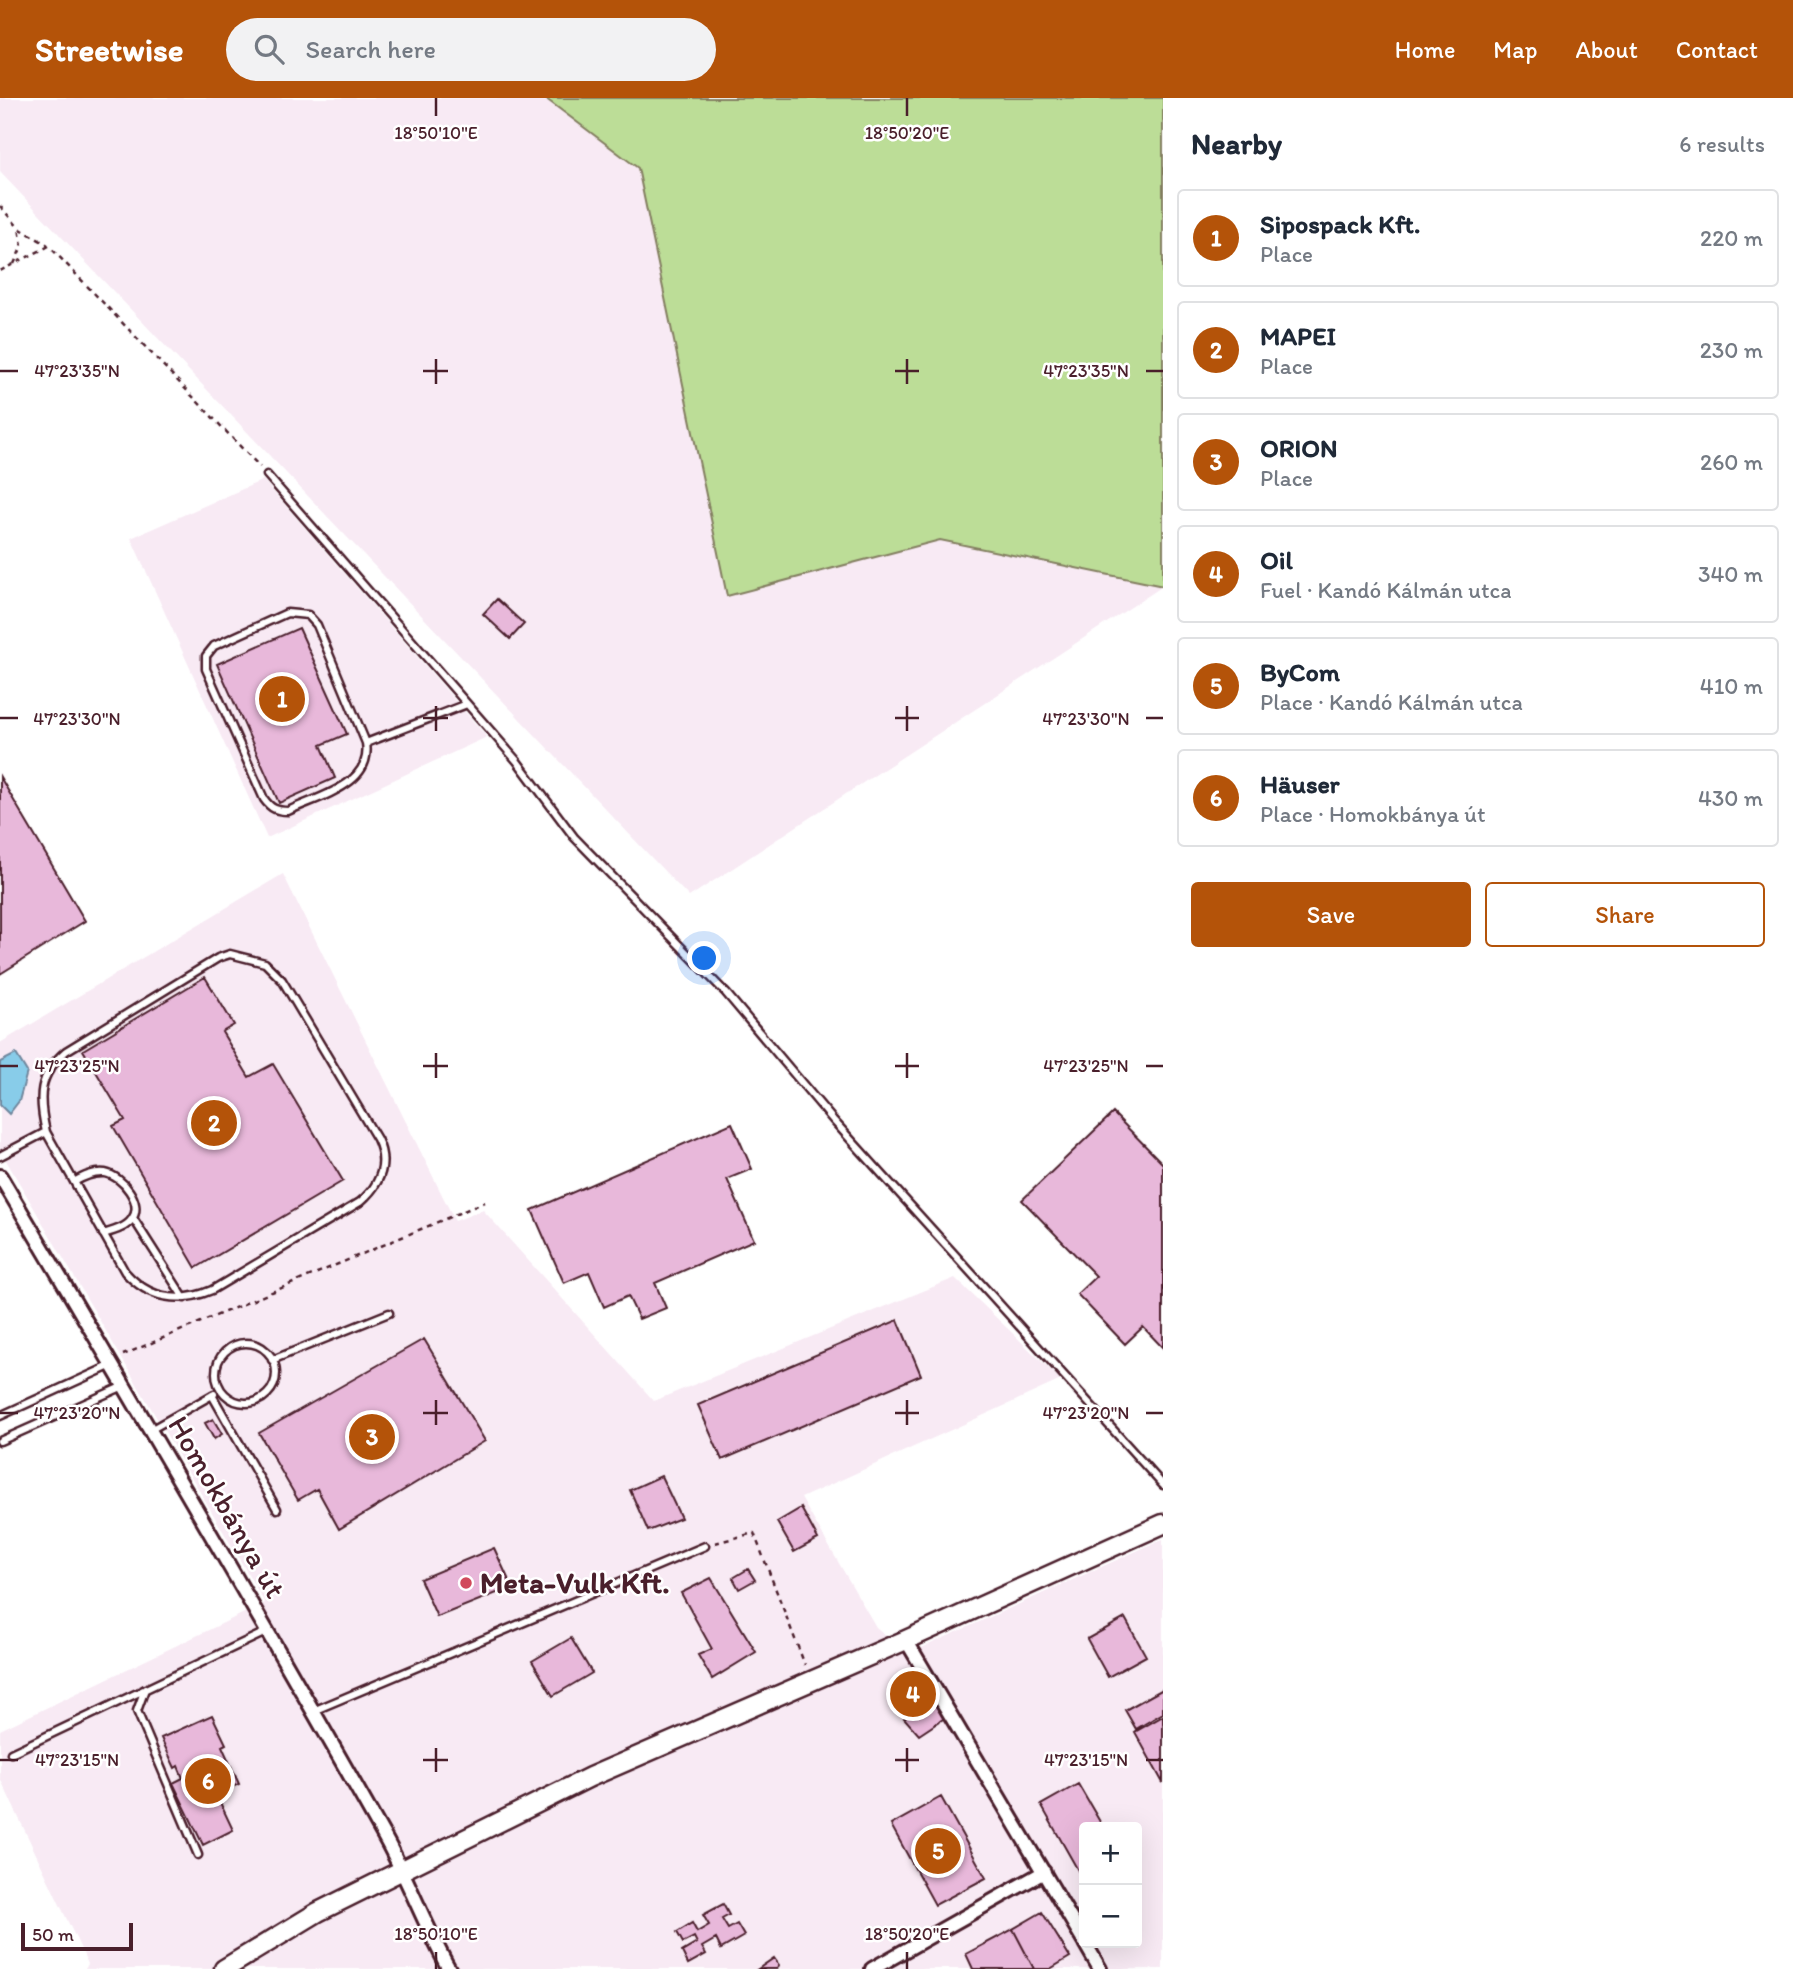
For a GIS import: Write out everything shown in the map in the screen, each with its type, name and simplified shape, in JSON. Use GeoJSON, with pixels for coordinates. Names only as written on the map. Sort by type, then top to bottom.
{"type":"FeatureCollection","features":[{"type":"Feature","properties":{"kind":"main road"},"geometry":{"type":"LineString","coordinates":[[224,1969],[318,1912],[590,1777],[906,1640],[1163,1524]]}},
{"type":"Feature","properties":{"kind":"street","name":"Homokbánya út"},"geometry":{"type":"LineString","coordinates":[[0,1176],[152,1429],[268,1631],[402,1868],[449,1969]]}},
{"type":"Feature","properties":{"kind":"street"},"geometry":{"type":"LineString","coordinates":[[906,1640],[1079,1932]]}},
{"type":"Feature","properties":{"kind":"street"},"geometry":{"type":"LineString","coordinates":[[872,1969],[1044,1872]]}},
{"type":"Feature","properties":{"kind":"street"},"geometry":{"type":"LineString","coordinates":[[1088,1948],[1100,1969]]}},
{"type":"Feature","properties":{"kind":"lane"},"geometry":{"type":"LineString","coordinates":[[267,475],[517,761],[574,837],[726,993],[832,1120],[1163,1485]]}},
{"type":"Feature","properties":{"kind":"lane"},"geometry":{"type":"LineString","coordinates":[[287,613],[308,615],[317,625],[366,743],[366,762],[357,778],[288,811],[273,809],[264,799],[206,669],[209,651],[214,646],[287,613]]}},
{"type":"Feature","properties":{"kind":"lane"},"geometry":{"type":"LineString","coordinates":[[366,743],[467,704]]}},
{"type":"Feature","properties":{"kind":"lane"},"geometry":{"type":"LineString","coordinates":[[230,954],[255,958],[282,979],[377,1139],[383,1161],[381,1173],[372,1192],[360,1202],[212,1290],[184,1298],[156,1296],[135,1284],[125,1272],[46,1132],[41,1112],[44,1079],[52,1063],[66,1051],[218,958],[230,954]]}},
{"type":"Feature","properties":{"kind":"lane"},"geometry":{"type":"LineString","coordinates":[[0,1156],[46,1132]]}},
{"type":"Feature","properties":{"kind":"lane"},"geometry":{"type":"LineString","coordinates":[[74,1182],[97,1173],[117,1178],[134,1199],[133,1218],[184,1298]]}},
{"type":"Feature","properties":{"kind":"lane"},"geometry":{"type":"LineString","coordinates":[[103,1234],[125,1226],[133,1218]]}},
{"type":"Feature","properties":{"kind":"lane"},"geometry":{"type":"LineString","coordinates":[[272,1360],[389,1313]]}},
{"type":"Feature","properties":{"kind":"lane"},"geometry":{"type":"LineString","coordinates":[[237,1344],[256,1345],[272,1360],[276,1374],[274,1384],[262,1398],[254,1402],[235,1402],[220,1390],[215,1372],[217,1363],[229,1348],[237,1344]]}},
{"type":"Feature","properties":{"kind":"lane"},"geometry":{"type":"LineString","coordinates":[[0,1416],[111,1363]]}},
{"type":"Feature","properties":{"kind":"lane"},"geometry":{"type":"LineString","coordinates":[[0,1441],[126,1385]]}},
{"type":"Feature","properties":{"kind":"lane"},"geometry":{"type":"LineString","coordinates":[[152,1429],[220,1390]]}},
{"type":"Feature","properties":{"kind":"lane"},"geometry":{"type":"LineString","coordinates":[[212,1395],[277,1509]]}},
{"type":"Feature","properties":{"kind":"lane"},"geometry":{"type":"LineString","coordinates":[[313,1711],[705,1546]]}},
{"type":"Feature","properties":{"kind":"lane"},"geometry":{"type":"LineString","coordinates":[[11,1753],[268,1631]]}},
{"type":"Feature","properties":{"kind":"lane"},"geometry":{"type":"LineString","coordinates":[[145,1689],[137,1711],[198,1855]]}},
{"type":"Feature","properties":{"kind":"path"},"geometry":{"type":"LineString","coordinates":[[0,206],[19,228],[49,246],[267,475]]}},
{"type":"Feature","properties":{"kind":"path"},"geometry":{"type":"LineString","coordinates":[[14,264],[22,247],[19,228]]}},
{"type":"Feature","properties":{"kind":"path"},"geometry":{"type":"LineString","coordinates":[[0,271],[49,246]]}},
{"type":"Feature","properties":{"kind":"path"},"geometry":{"type":"LineString","coordinates":[[111,1363],[485,1202]]}},
{"type":"Feature","properties":{"kind":"path"},"geometry":{"type":"LineString","coordinates":[[705,1546],[754,1533],[802,1660],[813,1680]]}},
{"type":"Feature","properties":{"kind":"shaded area"},"geometry":{"type":"Polygon","coordinates":[[[0,98],[545,98],[638,168],[727,595],[940,540],[1163,586],[689,897],[0,172],[0,98]]]}},
{"type":"Feature","properties":{"kind":"shaded area"},"geometry":{"type":"Polygon","coordinates":[[[263,480],[487,737],[267,838],[131,538],[263,480]]]}},
{"type":"Feature","properties":{"kind":"shaded area"},"geometry":{"type":"Polygon","coordinates":[[[283,874],[455,1221],[483,1210],[654,1401],[955,1278],[1061,1380],[801,1498],[876,1627],[908,1654],[1163,1539],[1163,1969],[85,1969],[88,1964],[0,1778],[0,1730],[265,1603],[0,1150],[0,1043],[283,874]]]}},
{"type":"Feature","properties":{"kind":"green space"},"geometry":{"type":"Polygon","coordinates":[[[545,98],[1163,98],[1163,586],[940,540],[727,596],[638,168],[545,98]]]}},
{"type":"Feature","properties":{"kind":"water"},"geometry":{"type":"Polygon","coordinates":[[[16,1054],[27,1072],[19,1101],[9,1114],[0,1105],[0,1062],[16,1054]]]}},
{"type":"Feature","properties":{"kind":"building"},"geometry":{"type":"Polygon","coordinates":[[[497,599],[524,624],[510,639],[483,614],[497,599]]]}},
{"type":"Feature","properties":{"kind":"building"},"geometry":{"type":"Polygon","coordinates":[[[299,628],[347,734],[321,745],[335,778],[279,803],[217,664],[299,628]]]}},
{"type":"Feature","properties":{"kind":"building"},"geometry":{"type":"Polygon","coordinates":[[[0,777],[85,921],[0,974],[0,777]]]}},
{"type":"Feature","properties":{"kind":"building"},"geometry":{"type":"Polygon","coordinates":[[[205,977],[234,1025],[222,1032],[249,1077],[273,1064],[343,1181],[196,1268],[113,1126],[125,1120],[83,1050],[205,977]]]}},
{"type":"Feature","properties":{"kind":"building"},"geometry":{"type":"Polygon","coordinates":[[[1113,1113],[1163,1164],[1163,1348],[1143,1327],[1125,1344],[1077,1294],[1096,1276],[1022,1200],[1113,1113]]]}},
{"type":"Feature","properties":{"kind":"building"},"geometry":{"type":"Polygon","coordinates":[[[732,1123],[752,1169],[727,1179],[754,1240],[655,1283],[666,1308],[639,1319],[628,1296],[604,1307],[589,1272],[564,1283],[532,1210],[732,1123]]]}},
{"type":"Feature","properties":{"kind":"building"},"geometry":{"type":"Polygon","coordinates":[[[898,1320],[921,1375],[722,1460],[698,1405],[898,1320]]]}},
{"type":"Feature","properties":{"kind":"building"},"geometry":{"type":"Polygon","coordinates":[[[424,1339],[485,1441],[339,1529],[317,1489],[298,1500],[259,1433],[424,1339]]]}},
{"type":"Feature","properties":{"kind":"building"},"geometry":{"type":"Polygon","coordinates":[[[213,1419],[222,1434],[214,1439],[205,1423],[213,1419]]]}},
{"type":"Feature","properties":{"kind":"building"},"geometry":{"type":"Polygon","coordinates":[[[661,1476],[681,1518],[648,1531],[630,1490],[661,1476]]]}},
{"type":"Feature","properties":{"kind":"building"},"geometry":{"type":"Polygon","coordinates":[[[801,1508],[818,1539],[794,1552],[777,1522],[801,1508]]]}},
{"type":"Feature","properties":{"kind":"building","name":"Meta-Vulk Kft."},"geometry":{"type":"Polygon","coordinates":[[[494,1548],[512,1587],[437,1617],[420,1579],[494,1548]]]}},
{"type":"Feature","properties":{"kind":"building"},"geometry":{"type":"Polygon","coordinates":[[[748,1569],[755,1580],[739,1589],[733,1578],[748,1569]]]}},
{"type":"Feature","properties":{"kind":"building"},"geometry":{"type":"Polygon","coordinates":[[[711,1578],[756,1652],[712,1679],[698,1655],[712,1649],[681,1593],[711,1578]]]}},
{"type":"Feature","properties":{"kind":"building"},"geometry":{"type":"Polygon","coordinates":[[[1125,1618],[1146,1656],[1108,1677],[1087,1639],[1125,1618]]]}},
{"type":"Feature","properties":{"kind":"building"},"geometry":{"type":"Polygon","coordinates":[[[571,1638],[592,1673],[553,1696],[532,1661],[571,1638]]]}},
{"type":"Feature","properties":{"kind":"building"},"geometry":{"type":"Polygon","coordinates":[[[1163,1689],[1163,1713],[1136,1729],[1125,1710],[1163,1689]]]}},
{"type":"Feature","properties":{"kind":"building"},"geometry":{"type":"Polygon","coordinates":[[[937,1704],[946,1717],[919,1735],[904,1718],[916,1710],[919,1715],[937,1704]]]}},
{"type":"Feature","properties":{"kind":"building"},"geometry":{"type":"Polygon","coordinates":[[[212,1715],[226,1744],[222,1746],[239,1784],[216,1794],[233,1830],[203,1845],[173,1783],[183,1778],[178,1766],[175,1768],[161,1738],[212,1715]]]}},
{"type":"Feature","properties":{"kind":"building"},"geometry":{"type":"Polygon","coordinates":[[[1163,1716],[1163,1783],[1135,1732],[1163,1716]]]}},
{"type":"Feature","properties":{"kind":"building"},"geometry":{"type":"Polygon","coordinates":[[[1078,1784],[1100,1822],[1079,1822],[1079,1872],[1041,1805],[1078,1784]]]}},
{"type":"Feature","properties":{"kind":"building"},"geometry":{"type":"Polygon","coordinates":[[[941,1797],[986,1878],[935,1905],[891,1825],[941,1797]]]}},
{"type":"Feature","properties":{"kind":"building"},"geometry":{"type":"Polygon","coordinates":[[[723,1904],[729,1915],[722,1919],[728,1929],[737,1924],[744,1936],[721,1949],[716,1939],[702,1947],[706,1954],[688,1964],[682,1952],[697,1943],[694,1937],[683,1943],[677,1932],[692,1923],[697,1932],[709,1925],[703,1915],[723,1904]]]}},
{"type":"Feature","properties":{"kind":"building"},"geometry":{"type":"Polygon","coordinates":[[[1042,1912],[1070,1957],[1050,1969],[1034,1969],[1013,1929],[1042,1912]]]}},
{"type":"Feature","properties":{"kind":"building"},"geometry":{"type":"Polygon","coordinates":[[[1013,1929],[1034,1969],[973,1969],[966,1954],[1013,1929]]]}},
{"type":"Feature","properties":{"kind":"building"},"geometry":{"type":"Polygon","coordinates":[[[774,1958],[779,1965],[777,1969],[758,1969],[774,1958]]]}},
{"type":"Feature","properties":{"kind":"place","name":"Sipospack Kft."},"geometry":{"type":"Point","coordinates":[282,699]}},
{"type":"Feature","properties":{"kind":"place","name":"MAPEI"},"geometry":{"type":"Point","coordinates":[214,1123]}},
{"type":"Feature","properties":{"kind":"place","name":"ORION"},"geometry":{"type":"Point","coordinates":[372,1437]}},
{"type":"Feature","properties":{"kind":"place","name":"Meta-Vulk Kft."},"geometry":{"type":"Point","coordinates":[466,1583]}},
{"type":"Feature","properties":{"kind":"place","name":"Oil"},"geometry":{"type":"Point","coordinates":[913,1694]}},
{"type":"Feature","properties":{"kind":"place","name":"Häuser"},"geometry":{"type":"Point","coordinates":[208,1781]}},
{"type":"Feature","properties":{"kind":"place","name":"ByCom"},"geometry":{"type":"Point","coordinates":[938,1851]}}]}
